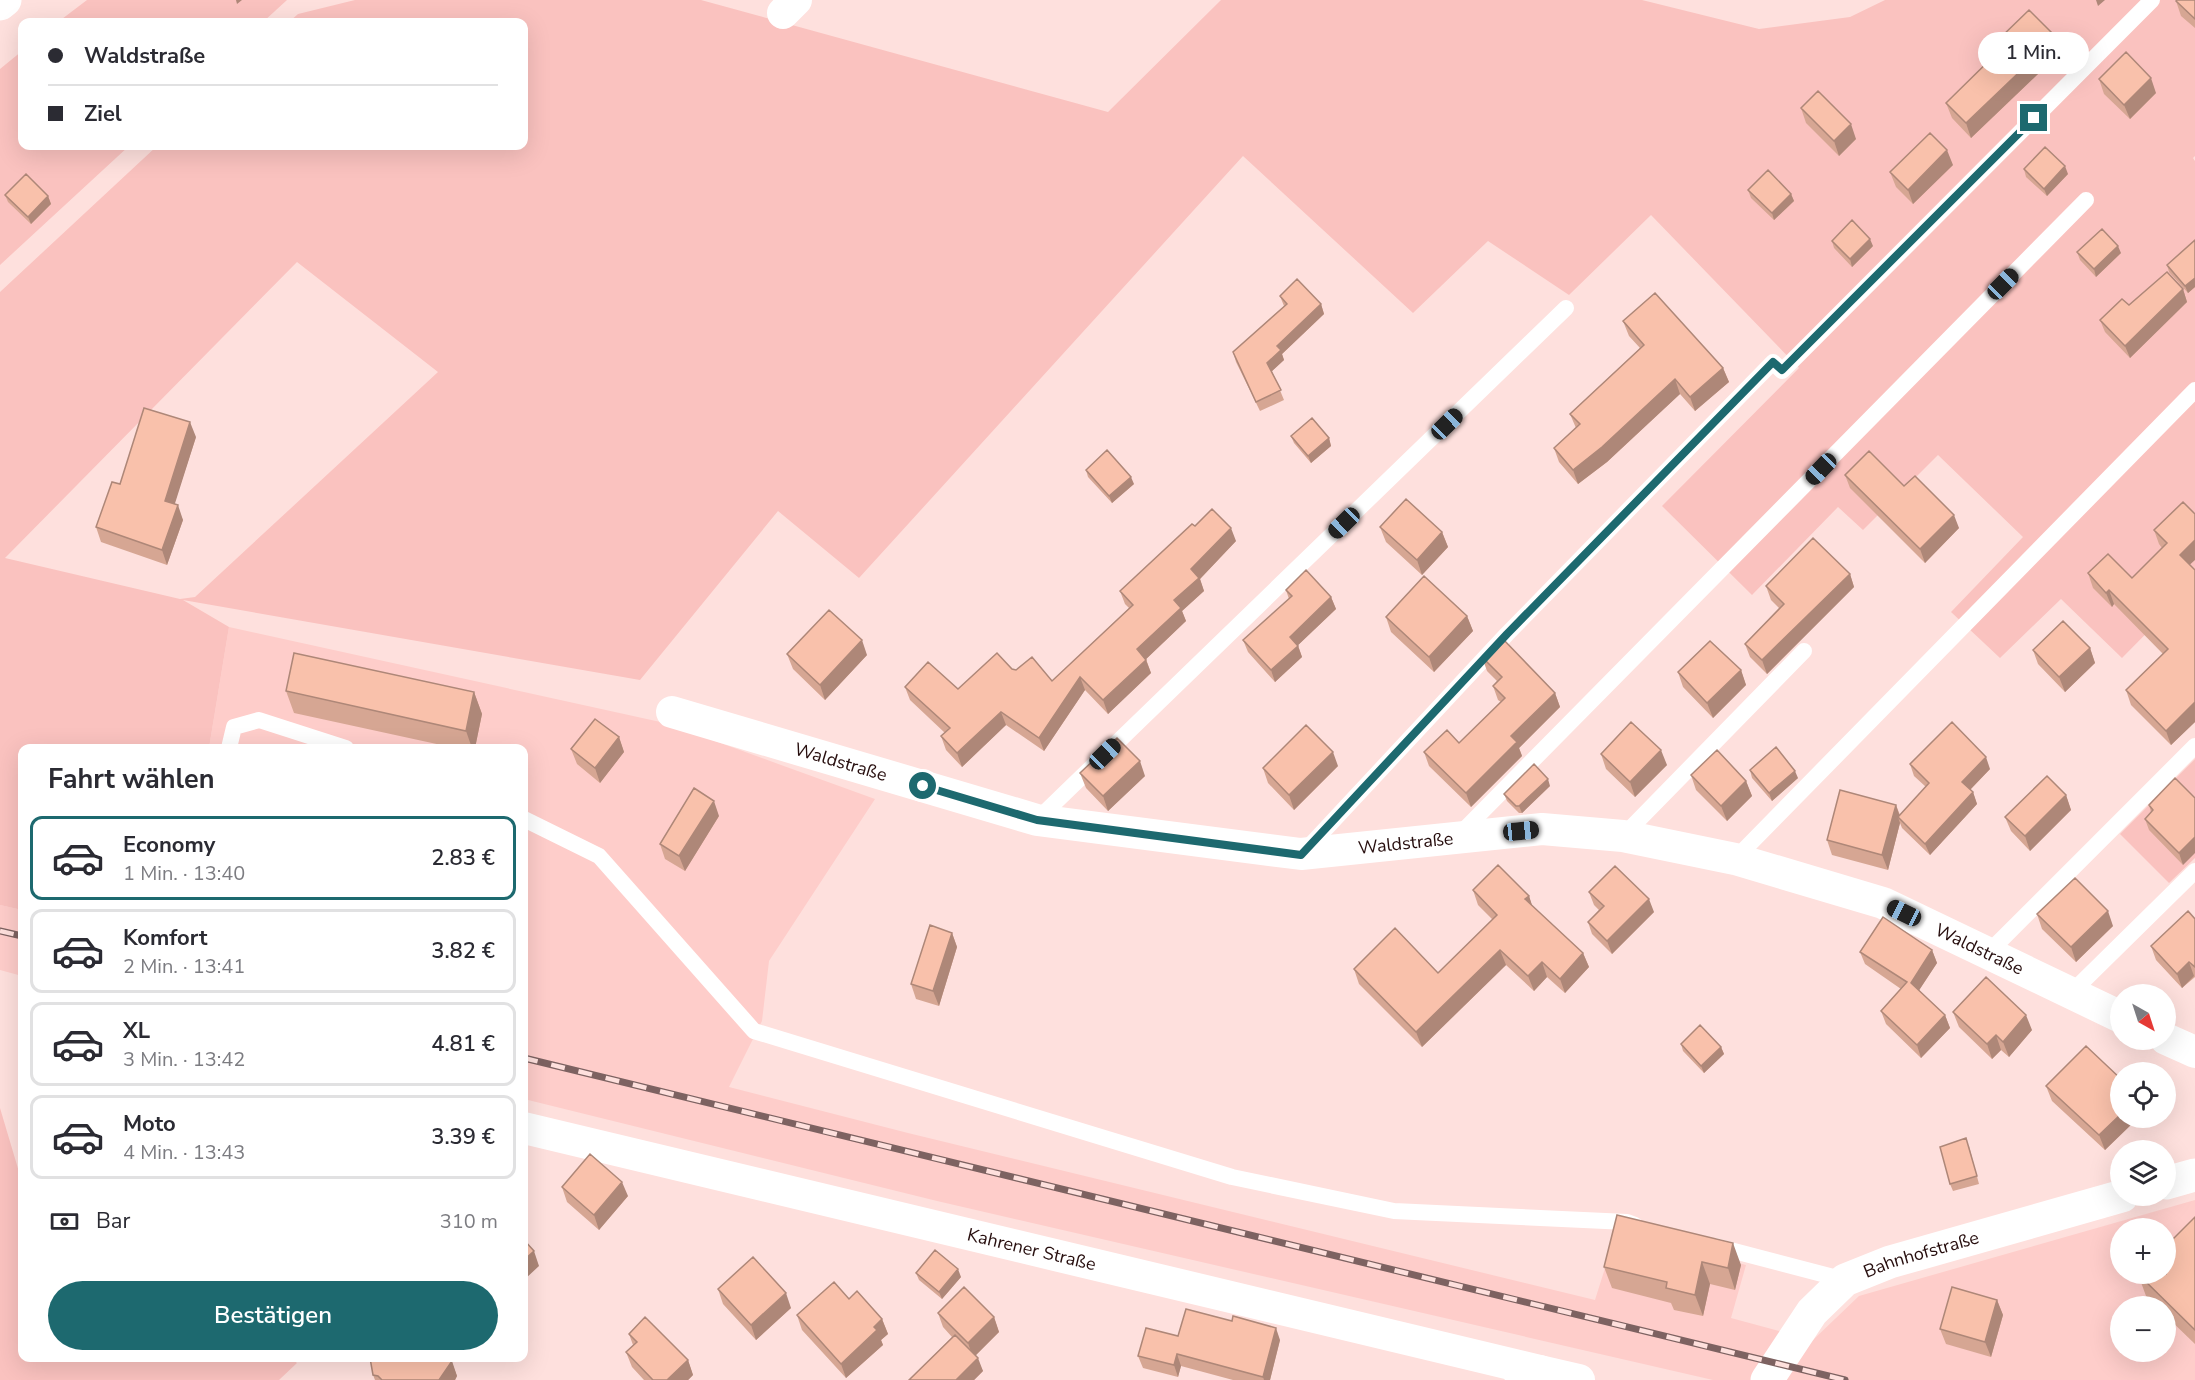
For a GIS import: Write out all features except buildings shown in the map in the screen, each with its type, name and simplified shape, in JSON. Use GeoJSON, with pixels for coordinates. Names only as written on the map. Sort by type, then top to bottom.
{"type":"FeatureCollection","features":[{"type":"Feature","properties":{"kind":"main road"},"geometry":{"type":"LineString","coordinates":[[0,4],[5,0]]}},
{"type":"Feature","properties":{"kind":"main road"},"geometry":{"type":"LineString","coordinates":[[2176,1180],[2195,1175]]}},
{"type":"Feature","properties":{"kind":"main road","name":"Bahnhofstraße"},"geometry":{"type":"LineString","coordinates":[[1767,1380],[1812,1312],[1845,1281],[1890,1262],[2110,1199]]}},
{"type":"Feature","properties":{"kind":"street","name":"Waldstraße"},"geometry":{"type":"LineString","coordinates":[[672,712],[1037,820],[1301,855],[1542,829],[1623,836],[1735,859],[1883,903],[2110,1012]]}},
{"type":"Feature","properties":{"kind":"street"},"geometry":{"type":"LineString","coordinates":[[2176,1043],[2195,1052]]}},
{"type":"Feature","properties":{"kind":"street","name":"Kahrener Straße"},"geometry":{"type":"LineString","coordinates":[[528,1129],[1579,1380]]}},
{"type":"Feature","properties":{"kind":"street","name":"Kahrener Straße"},"geometry":{"type":"LineString","coordinates":[[1490,1380],[1540,1371]]}},
{"type":"Feature","properties":{"kind":"lane"},"geometry":{"type":"LineString","coordinates":[[1301,855],[1507,634],[1773,362],[1782,370],[2152,0]]}},
{"type":"Feature","properties":{"kind":"lane"},"geometry":{"type":"LineString","coordinates":[[1456,838],[2086,200]]}},
{"type":"Feature","properties":{"kind":"lane"},"geometry":{"type":"LineString","coordinates":[[1037,820],[1566,308]]}},
{"type":"Feature","properties":{"kind":"lane"},"geometry":{"type":"LineString","coordinates":[[1735,859],[2195,390]]}},
{"type":"Feature","properties":{"kind":"lane"},"geometry":{"type":"LineString","coordinates":[[1623,836],[1804,651]]}},
{"type":"Feature","properties":{"kind":"lane"},"geometry":{"type":"LineString","coordinates":[[230,744],[234,727],[259,720],[334,744]]}},
{"type":"Feature","properties":{"kind":"lane"},"geometry":{"type":"LineString","coordinates":[[1988,953],[2195,746]]}},
{"type":"Feature","properties":{"kind":"lane"},"geometry":{"type":"LineString","coordinates":[[528,821],[598,855],[754,1031],[1232,1177],[1394,1211],[1627,1222],[1650,1228]]}},
{"type":"Feature","properties":{"kind":"lane"},"geometry":{"type":"LineString","coordinates":[[2071,993],[2195,871]]}},
{"type":"Feature","properties":{"kind":"lane"},"geometry":{"type":"LineString","coordinates":[[1696,1241],[1845,1281]]}},
{"type":"Feature","properties":{"kind":"shaded area"},"geometry":{"type":"Polygon","coordinates":[[[87,0],[287,0],[267,18],[63,18],[87,0]]]}},
{"type":"Feature","properties":{"kind":"shaded area"},"geometry":{"type":"Polygon","coordinates":[[[355,0],[701,0],[1108,112],[1221,0],[1642,0],[1759,29],[1850,17],[1885,0],[2195,0],[2195,156],[2193,158],[2195,161],[2195,584],[2122,658],[2061,599],[2000,658],[1951,612],[2023,537],[1938,455],[1863,530],[1838,507],[1752,595],[1662,506],[1799,368],[1651,215],[1569,295],[1488,241],[1413,313],[1243,156],[859,578],[778,511],[640,680],[183,600],[229,627],[210,744],[18,744],[18,909],[0,905],[0,292],[153,150],[528,150],[528,18],[294,18],[298,14],[355,0]],[[297,262],[5,558],[180,599],[195,597],[438,372],[297,262]]]}},
{"type":"Feature","properties":{"kind":"shaded area"},"geometry":{"type":"Polygon","coordinates":[[[18,54],[18,150],[125,150],[0,265],[0,69],[18,54]]]}},
{"type":"Feature","properties":{"kind":"shaded area"},"geometry":{"type":"Polygon","coordinates":[[[229,627],[665,723],[875,799],[769,961],[762,1021],[729,1087],[908,1133],[1595,1300],[1617,1230],[1746,1265],[1731,1318],[1813,1340],[1859,1296],[2110,1224],[2110,1284],[2176,1284],[2176,1218],[2132,1218],[2195,1200],[2195,1380],[1713,1380],[937,1201],[528,1100],[528,744],[210,744],[229,627]]]}},
{"type":"Feature","properties":{"kind":"shaded area"},"geometry":{"type":"Polygon","coordinates":[[[2195,759],[2195,858],[2169,883],[2120,834],[2195,759]]]}},
{"type":"Feature","properties":{"kind":"shaded area"},"geometry":{"type":"Polygon","coordinates":[[[0,905],[18,909],[18,975],[0,970],[0,905]]]}},
{"type":"Feature","properties":{"kind":"shaded area"},"geometry":{"type":"Polygon","coordinates":[[[0,1108],[18,1169],[18,1362],[297,1363],[279,1380],[0,1380],[0,1108]]]}},
{"type":"Feature","properties":{"kind":"railway"},"geometry":{"type":"LineString","coordinates":[[0,931],[18,935]]}},
{"type":"Feature","properties":{"kind":"railway"},"geometry":{"type":"LineString","coordinates":[[528,1059],[1845,1380]]}},
{"type":"Feature","properties":{"kind":"route"},"geometry":{"type":"LineString","coordinates":[[923,786],[1037,820],[1301,855],[1507,634],[1773,362],[1782,370],[2034,118]]}}]}
